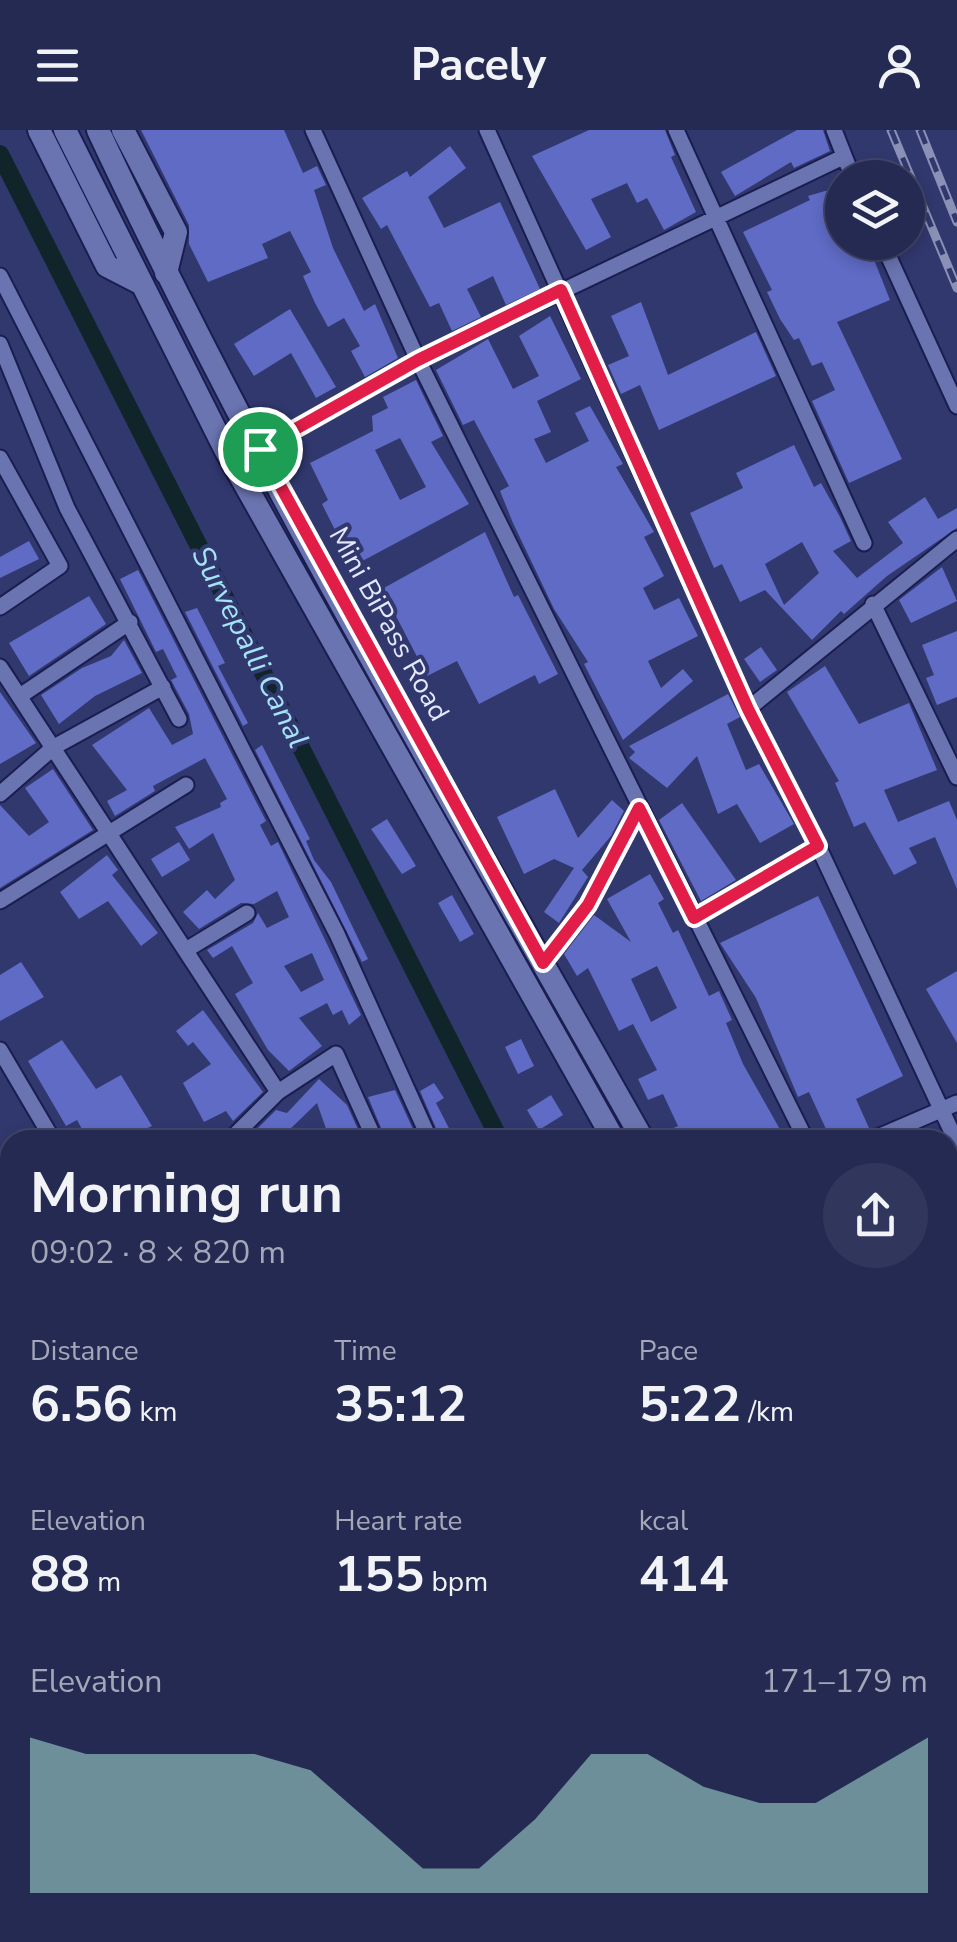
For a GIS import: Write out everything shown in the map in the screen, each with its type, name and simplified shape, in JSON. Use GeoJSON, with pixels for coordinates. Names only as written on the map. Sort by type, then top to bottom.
{"type":"FeatureCollection","features":[{"type":"Feature","properties":{"kind":"main road"},"geometry":{"type":"LineString","coordinates":[[39,130],[106,266],[142,284]]}},
{"type":"Feature","properties":{"kind":"main road"},"geometry":{"type":"LineString","coordinates":[[64,130],[233,464],[608,1130]]}},
{"type":"Feature","properties":{"kind":"main road","name":"Mini BiPass Road"},"geometry":{"type":"LineString","coordinates":[[98,130],[153,248],[260,449],[637,1130]]}},
{"type":"Feature","properties":{"kind":"main road"},"geometry":{"type":"LineString","coordinates":[[123,130],[176,232],[166,273]]}},
{"type":"Feature","properties":{"kind":"street"},"geometry":{"type":"LineString","coordinates":[[314,130],[418,360],[801,1130]]}},
{"type":"Feature","properties":{"kind":"street"},"geometry":{"type":"LineString","coordinates":[[487,130],[748,709],[818,846],[950,1130]]}},
{"type":"Feature","properties":{"kind":"street"},"geometry":{"type":"LineString","coordinates":[[676,130],[864,543]]}},
{"type":"Feature","properties":{"kind":"street"},"geometry":{"type":"LineString","coordinates":[[834,130],[845,160]]}},
{"type":"Feature","properties":{"kind":"street"},"geometry":{"type":"LineString","coordinates":[[233,464],[418,360],[843,156]]}},
{"type":"Feature","properties":{"kind":"street"},"geometry":{"type":"LineString","coordinates":[[890,260],[957,406]]}},
{"type":"Feature","properties":{"kind":"street"},"geometry":{"type":"LineString","coordinates":[[0,276],[337,934],[425,1130]]}},
{"type":"Feature","properties":{"kind":"street"},"geometry":{"type":"LineString","coordinates":[[0,344],[68,508],[179,718]]}},
{"type":"Feature","properties":{"kind":"street"},"geometry":{"type":"LineString","coordinates":[[0,458],[60,566],[0,606]]}},
{"type":"Feature","properties":{"kind":"street"},"geometry":{"type":"LineString","coordinates":[[748,709],[957,539]]}},
{"type":"Feature","properties":{"kind":"street"},"geometry":{"type":"LineString","coordinates":[[874,604],[957,778]]}},
{"type":"Feature","properties":{"kind":"street"},"geometry":{"type":"LineString","coordinates":[[20,696],[130,622]]}},
{"type":"Feature","properties":{"kind":"street"},"geometry":{"type":"LineString","coordinates":[[0,667],[278,1092]]}},
{"type":"Feature","properties":{"kind":"street"},"geometry":{"type":"LineString","coordinates":[[0,794],[54,747],[163,687]]}},
{"type":"Feature","properties":{"kind":"street"},"geometry":{"type":"LineString","coordinates":[[0,901],[186,785]]}},
{"type":"Feature","properties":{"kind":"street"},"geometry":{"type":"LineString","coordinates":[[543,963],[588,905],[639,808]]}},
{"type":"Feature","properties":{"kind":"street"},"geometry":{"type":"LineString","coordinates":[[694,918],[818,846]]}},
{"type":"Feature","properties":{"kind":"street"},"geometry":{"type":"LineString","coordinates":[[186,950],[247,912]]}},
{"type":"Feature","properties":{"kind":"street"},"geometry":{"type":"LineString","coordinates":[[0,1050],[47,1130]]}},
{"type":"Feature","properties":{"kind":"street"},"geometry":{"type":"LineString","coordinates":[[240,1130],[278,1092],[336,1054],[370,1130]]}},
{"type":"Feature","properties":{"kind":"street"},"geometry":{"type":"LineString","coordinates":[[894,1130],[957,1103]]}},
{"type":"Feature","properties":{"kind":"building"},"geometry":{"type":"Polygon","coordinates":[[[141,130],[284,130],[303,173],[317,166],[326,185],[314,190],[333,248],[364,311],[375,304],[398,358],[365,377],[351,351],[360,346],[344,318],[328,327],[315,303],[303,276],[311,272],[290,231],[262,244],[268,258],[208,282],[189,244],[189,225],[141,130]]]}},
{"type":"Feature","properties":{"kind":"building"},"geometry":{"type":"Polygon","coordinates":[[[589,130],[665,130],[675,155],[671,157],[696,212],[664,230],[647,198],[637,203],[627,183],[591,199],[611,237],[586,250],[532,156],[589,130]]]}},
{"type":"Feature","properties":{"kind":"building"},"geometry":{"type":"Polygon","coordinates":[[[797,130],[823,130],[830,151],[794,168],[791,162],[735,196],[721,172],[797,130]]]}},
{"type":"Feature","properties":{"kind":"building"},"geometry":{"type":"Polygon","coordinates":[[[450,146],[466,168],[428,197],[444,228],[500,202],[540,289],[506,305],[493,276],[467,289],[481,317],[452,331],[439,303],[430,307],[387,225],[381,229],[362,198],[407,171],[410,177],[450,146]]]}},
{"type":"Feature","properties":{"kind":"building"},"geometry":{"type":"Polygon","coordinates":[[[825,191],[825,260],[874,260],[890,300],[837,322],[902,459],[849,483],[812,401],[835,390],[822,362],[812,366],[799,338],[794,340],[780,319],[767,292],[772,290],[743,232],[810,200],[808,196],[825,191]]]}},
{"type":"Feature","properties":{"kind":"building"},"geometry":{"type":"Polygon","coordinates":[[[641,302],[668,375],[756,332],[776,376],[659,430],[640,385],[621,394],[608,365],[629,356],[611,316],[641,302]]]}},
{"type":"Feature","properties":{"kind":"building"},"geometry":{"type":"Polygon","coordinates":[[[290,309],[336,387],[316,398],[291,353],[254,376],[234,344],[290,309]]]}},
{"type":"Feature","properties":{"kind":"building"},"geometry":{"type":"Polygon","coordinates":[[[550,316],[581,379],[537,401],[551,432],[534,439],[546,463],[589,441],[575,413],[590,406],[623,464],[616,467],[654,532],[644,537],[664,576],[643,588],[654,610],[679,598],[698,636],[648,661],[661,688],[683,669],[693,681],[623,740],[584,664],[588,662],[554,609],[513,523],[500,491],[509,486],[474,420],[463,425],[436,370],[488,339],[513,389],[539,376],[519,336],[550,316]]]}},
{"type":"Feature","properties":{"kind":"building"},"geometry":{"type":"Polygon","coordinates":[[[416,380],[443,436],[431,442],[469,504],[353,566],[322,504],[328,500],[310,463],[373,431],[372,416],[388,408],[383,397],[416,380]],[[400,438],[375,450],[400,500],[426,487],[400,438]]]}},
{"type":"Feature","properties":{"kind":"building"},"geometry":{"type":"Polygon","coordinates":[[[794,445],[814,487],[821,483],[840,517],[851,541],[833,551],[857,578],[903,543],[888,522],[925,497],[938,519],[957,508],[957,528],[887,576],[844,614],[841,611],[812,640],[765,590],[740,602],[722,564],[714,568],[690,513],[743,488],[736,473],[794,445]],[[802,542],[765,564],[784,605],[819,573],[802,542]]]}},
{"type":"Feature","properties":{"kind":"building"},"geometry":{"type":"Polygon","coordinates":[[[485,532],[514,597],[518,595],[558,674],[539,684],[535,675],[479,704],[457,661],[427,676],[382,589],[485,532]]]}},
{"type":"Feature","properties":{"kind":"building"},"geometry":{"type":"Polygon","coordinates":[[[29,541],[39,559],[0,578],[0,557],[29,541]]]}},
{"type":"Feature","properties":{"kind":"building"},"geometry":{"type":"Polygon","coordinates":[[[942,567],[957,601],[911,623],[899,600],[942,567]]]}},
{"type":"Feature","properties":{"kind":"building"},"geometry":{"type":"Polygon","coordinates":[[[138,570],[266,821],[260,825],[271,846],[278,842],[361,1015],[349,1025],[342,1010],[333,1015],[327,1003],[299,1018],[322,1046],[289,1071],[268,1050],[235,994],[253,983],[232,946],[213,958],[207,950],[253,923],[258,913],[267,928],[289,917],[277,891],[254,904],[241,903],[199,929],[183,912],[207,890],[215,899],[235,880],[213,833],[189,849],[175,827],[221,807],[220,803],[227,799],[205,758],[153,786],[155,791],[115,816],[107,801],[127,790],[92,745],[149,708],[172,745],[193,734],[189,714],[171,680],[177,677],[163,649],[156,652],[120,579],[138,570]],[[312,953],[284,966],[301,992],[324,980],[312,953]]]}},
{"type":"Feature","properties":{"kind":"building"},"geometry":{"type":"Polygon","coordinates":[[[89,596],[106,624],[29,676],[9,643],[89,596]]]}},
{"type":"Feature","properties":{"kind":"building"},"geometry":{"type":"Polygon","coordinates":[[[197,608],[225,663],[218,666],[248,723],[243,726],[185,612],[197,608]]]}},
{"type":"Feature","properties":{"kind":"building"},"geometry":{"type":"Polygon","coordinates":[[[957,631],[957,697],[937,705],[926,678],[934,675],[922,645],[957,631]]]}},
{"type":"Feature","properties":{"kind":"building"},"geometry":{"type":"Polygon","coordinates":[[[124,640],[142,673],[95,696],[59,724],[41,695],[82,668],[111,656],[124,640]]]}},
{"type":"Feature","properties":{"kind":"building"},"geometry":{"type":"Polygon","coordinates":[[[761,647],[777,670],[760,682],[744,659],[761,647]]]}},
{"type":"Feature","properties":{"kind":"building"},"geometry":{"type":"Polygon","coordinates":[[[825,666],[859,724],[909,703],[937,770],[884,790],[898,822],[949,801],[957,820],[957,889],[935,837],[909,848],[917,863],[894,875],[865,822],[854,827],[835,783],[839,781],[787,692],[825,666]]]}},
{"type":"Feature","properties":{"kind":"building"},"geometry":{"type":"Polygon","coordinates":[[[0,692],[36,743],[0,764],[0,692]]]}},
{"type":"Feature","properties":{"kind":"building"},"geometry":{"type":"Polygon","coordinates":[[[728,694],[740,717],[727,724],[746,770],[759,764],[794,824],[760,843],[737,804],[718,814],[697,756],[667,788],[629,758],[635,752],[629,746],[728,694]]]}},
{"type":"Feature","properties":{"kind":"building"},"geometry":{"type":"Polygon","coordinates":[[[262,745],[310,839],[306,841],[314,860],[331,882],[368,959],[362,962],[255,750],[262,745]]]}},
{"type":"Feature","properties":{"kind":"building"},"geometry":{"type":"Polygon","coordinates":[[[53,769],[93,830],[0,888],[0,805],[29,836],[49,822],[25,788],[53,769]]]}},
{"type":"Feature","properties":{"kind":"building"},"geometry":{"type":"Polygon","coordinates":[[[555,789],[578,838],[612,800],[624,811],[611,836],[582,870],[588,877],[559,923],[544,912],[574,868],[554,859],[524,874],[497,817],[555,789]]]}},
{"type":"Feature","properties":{"kind":"building"},"geometry":{"type":"Polygon","coordinates":[[[682,803],[736,880],[701,901],[659,820],[682,803]]]}},
{"type":"Feature","properties":{"kind":"building"},"geometry":{"type":"Polygon","coordinates":[[[387,819],[416,866],[402,874],[371,829],[387,819]]]}},
{"type":"Feature","properties":{"kind":"building"},"geometry":{"type":"Polygon","coordinates":[[[179,842],[190,860],[162,877],[151,859],[179,842]]]}},
{"type":"Feature","properties":{"kind":"building"},"geometry":{"type":"Polygon","coordinates":[[[107,855],[118,870],[112,875],[158,933],[141,946],[108,901],[79,919],[60,892],[107,855]]]}},
{"type":"Feature","properties":{"kind":"building"},"geometry":{"type":"Polygon","coordinates":[[[650,874],[664,899],[658,903],[673,933],[678,930],[709,996],[719,991],[732,1020],[726,1023],[743,1064],[780,1130],[669,1130],[678,1126],[663,1094],[648,1100],[638,1079],[657,1070],[633,1024],[619,1031],[588,968],[577,976],[564,954],[594,915],[631,942],[607,899],[650,874]],[[657,966],[631,979],[651,1022],[677,1008],[657,966]]]}},
{"type":"Feature","properties":{"kind":"building"},"geometry":{"type":"Polygon","coordinates":[[[452,895],[474,934],[460,942],[438,903],[452,895]]]}},
{"type":"Feature","properties":{"kind":"building"},"geometry":{"type":"Polygon","coordinates":[[[818,896],[903,1076],[856,1099],[867,1130],[826,1130],[809,1092],[798,1097],[756,998],[720,943],[818,896]]]}},
{"type":"Feature","properties":{"kind":"building"},"geometry":{"type":"Polygon","coordinates":[[[21,962],[44,997],[0,1021],[0,975],[21,962]]]}},
{"type":"Feature","properties":{"kind":"building"},"geometry":{"type":"Polygon","coordinates":[[[957,971],[957,1043],[926,989],[957,971]]]}},
{"type":"Feature","properties":{"kind":"building"},"geometry":{"type":"Polygon","coordinates":[[[203,1010],[263,1092],[233,1121],[226,1111],[204,1122],[183,1083],[211,1064],[193,1042],[188,1046],[176,1031],[203,1010]]]}},
{"type":"Feature","properties":{"kind":"building"},"geometry":{"type":"Polygon","coordinates":[[[521,1039],[534,1066],[518,1074],[505,1047],[521,1039]]]}},
{"type":"Feature","properties":{"kind":"building"},"geometry":{"type":"Polygon","coordinates":[[[62,1040],[96,1089],[121,1075],[152,1126],[143,1130],[82,1130],[77,1120],[66,1126],[28,1061],[62,1040]]]}},
{"type":"Feature","properties":{"kind":"building"},"geometry":{"type":"Polygon","coordinates":[[[319,1079],[347,1105],[358,1130],[326,1130],[317,1103],[289,1130],[256,1130],[276,1110],[287,1113],[319,1079]]]}},
{"type":"Feature","properties":{"kind":"building"},"geometry":{"type":"Polygon","coordinates":[[[434,1083],[444,1098],[436,1103],[450,1130],[437,1130],[420,1091],[434,1083]]]}},
{"type":"Feature","properties":{"kind":"building"},"geometry":{"type":"Polygon","coordinates":[[[395,1090],[413,1130],[382,1130],[368,1097],[395,1090]]]}},
{"type":"Feature","properties":{"kind":"building"},"geometry":{"type":"Polygon","coordinates":[[[551,1095],[563,1115],[539,1130],[527,1110],[551,1095]]]}},
{"type":"Feature","properties":{"kind":"waterway","name":"Survepalli Canal"},"geometry":{"type":"LineString","coordinates":[[0,154],[495,1130]]}},
{"type":"Feature","properties":{"kind":"railway"},"geometry":{"type":"LineString","coordinates":[[891,130],[957,288]]}},
{"type":"Feature","properties":{"kind":"railway"},"geometry":{"type":"LineString","coordinates":[[920,130],[957,222]]}},
{"type":"Feature","properties":{"kind":"route"},"geometry":{"type":"LineString","coordinates":[[561,290],[748,709],[818,846],[694,918],[639,808],[588,905],[543,963],[260,449],[418,360],[561,290]]}}]}
